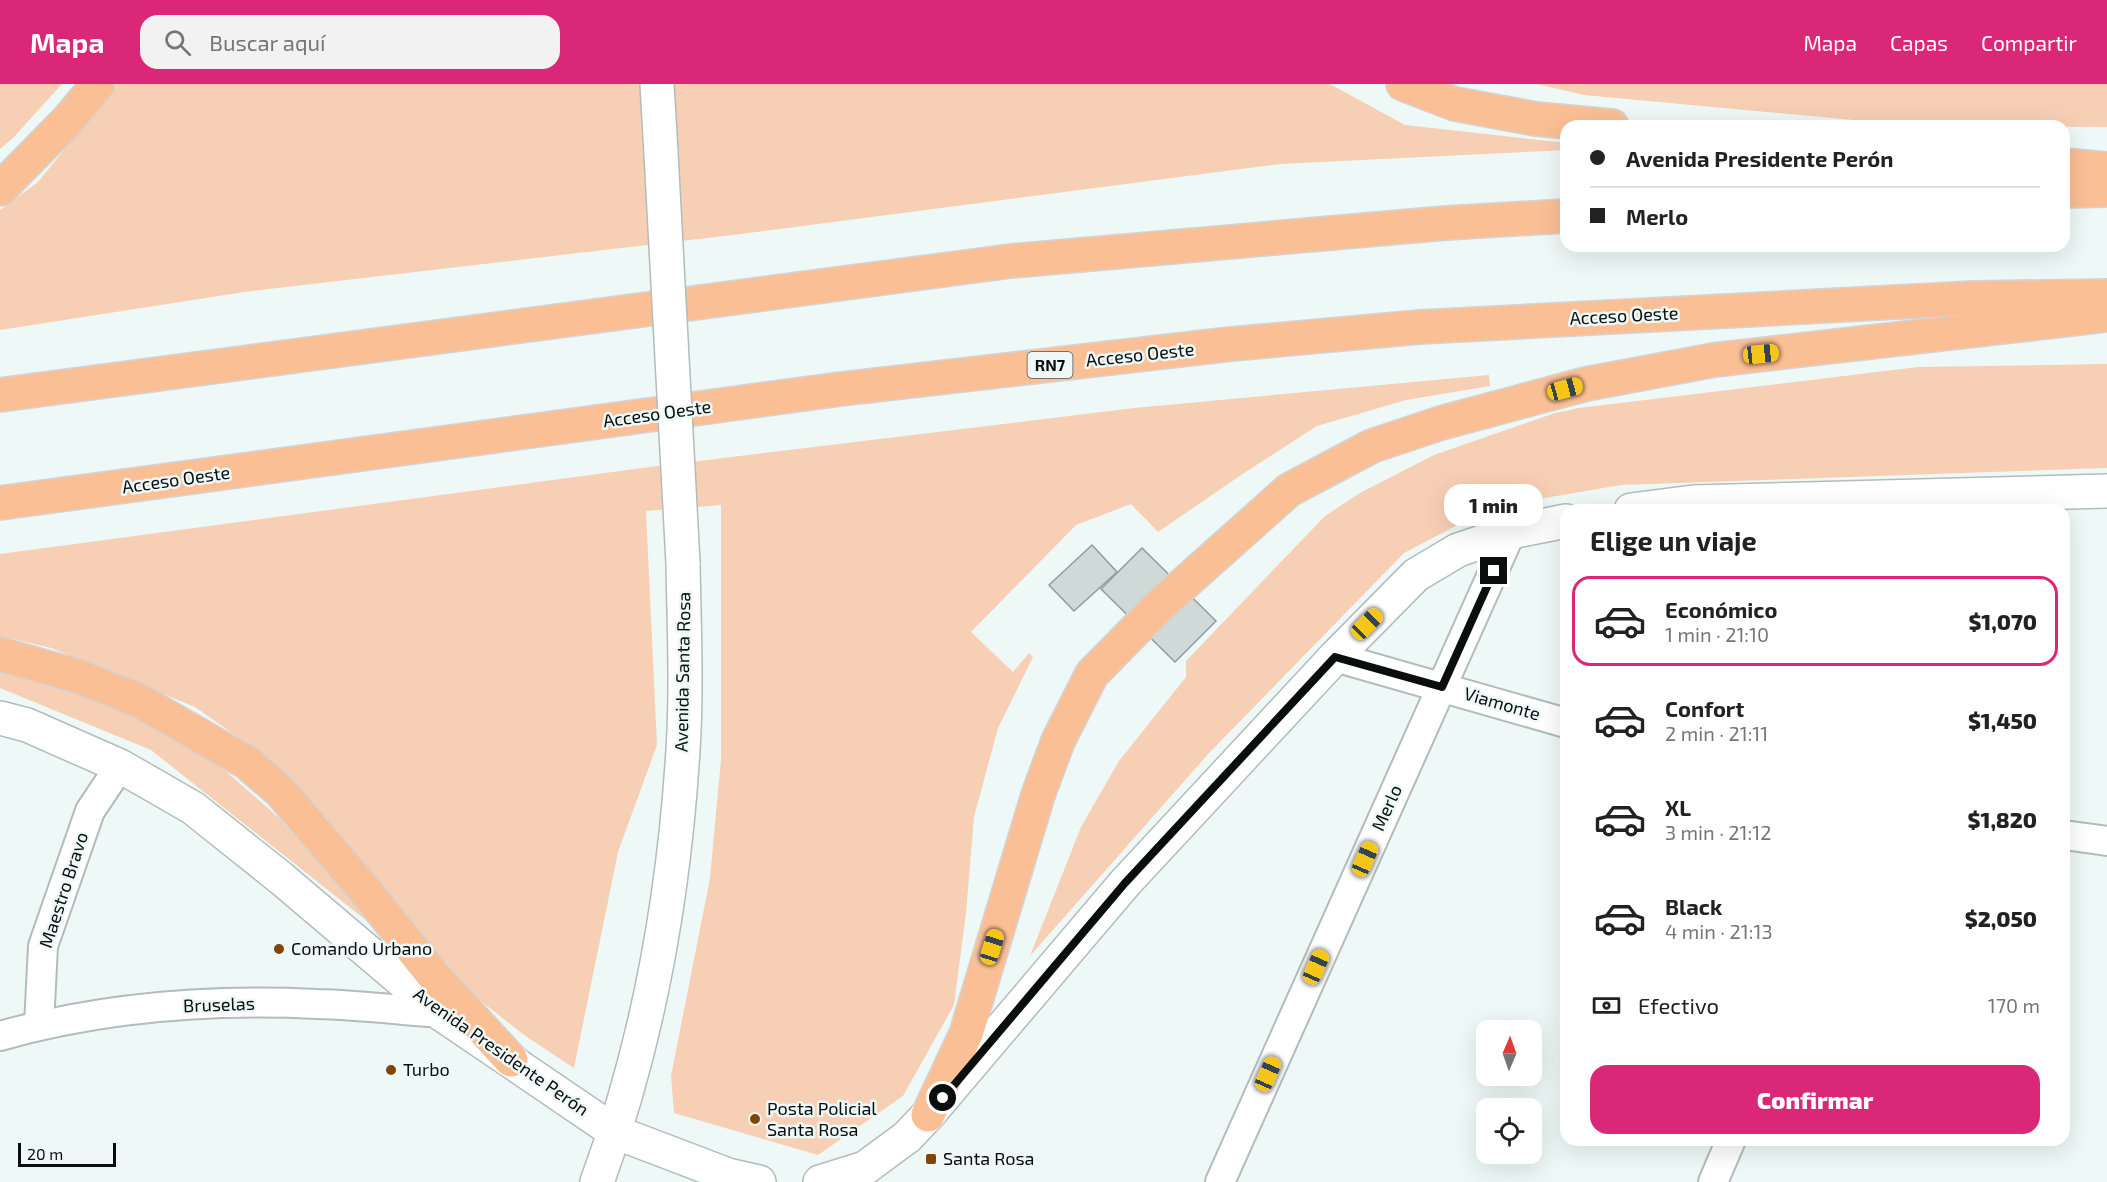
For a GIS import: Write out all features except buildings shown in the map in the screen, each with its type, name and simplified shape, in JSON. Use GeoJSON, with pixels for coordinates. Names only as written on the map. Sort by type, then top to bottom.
{"type":"FeatureCollection","features":[{"type":"Feature","properties":{"kind":"highway"},"geometry":{"type":"LineString","coordinates":[[0,189],[67,121],[98,84]]}},
{"type":"Feature","properties":{"kind":"highway"},"geometry":{"type":"LineString","coordinates":[[1403,84],[1455,104],[1560,121]]}},
{"type":"Feature","properties":{"kind":"highway"},"geometry":{"type":"LineString","coordinates":[[2070,166],[2107,169]]}},
{"type":"Feature","properties":{"kind":"highway"},"geometry":{"type":"LineString","coordinates":[[2070,191],[2107,190]]}},
{"type":"Feature","properties":{"kind":"highway"},"geometry":{"type":"LineString","coordinates":[[0,394],[1011,261],[1446,223],[1560,216]]}},
{"type":"Feature","properties":{"kind":"highway","name":"Acceso Oeste"},"geometry":{"type":"LineString","coordinates":[[0,503],[841,389],[1243,343],[1420,327],[1974,298],[2107,296]]}},
{"type":"Feature","properties":{"kind":"highway"},"geometry":{"type":"LineString","coordinates":[[928,1115],[966,1034],[1038,795],[1058,741],[1092,674],[1159,606],[1289,490],[1372,446],[1441,423],[1586,384],[1714,360],[2107,315]]}},
{"type":"Feature","properties":{"kind":"highway"},"geometry":{"type":"LineString","coordinates":[[0,654],[77,676],[140,701],[246,762],[280,791],[363,888],[433,975],[511,1060]]}},
{"type":"Feature","properties":{"kind":"street","name":"Avenida Santa Rosa"},"geometry":{"type":"LineString","coordinates":[[597,1182],[615,1132],[645,1020],[664,918],[683,749],[685,685],[683,563],[657,84]]}},
{"type":"Feature","properties":{"kind":"street"},"geometry":{"type":"LineString","coordinates":[[1678,504],[1693,502],[2002,502],[2107,491]]}},
{"type":"Feature","properties":{"kind":"street"},"geometry":{"type":"LineString","coordinates":[[820,1182],[865,1168],[907,1137],[1125,883],[1335,657],[1416,575],[1458,550],[1511,532],[1560,522]]}},
{"type":"Feature","properties":{"kind":"street","name":"Merlo"},"geometry":{"type":"LineString","coordinates":[[1220,1182],[1511,532]]}},
{"type":"Feature","properties":{"kind":"street","name":"Viamonte"},"geometry":{"type":"LineString","coordinates":[[1335,657],[1560,721]]}},
{"type":"Feature","properties":{"kind":"street","name":"Avenida Presidente Perón"},"geometry":{"type":"LineString","coordinates":[[0,718],[27,726],[120,766],[193,808],[282,879],[440,1013],[615,1132],[728,1175],[759,1182]]}},
{"type":"Feature","properties":{"kind":"street","name":"Maestro Bravo"},"geometry":{"type":"LineString","coordinates":[[39,1025],[43,946],[90,811],[120,766]]}},
{"type":"Feature","properties":{"kind":"street"},"geometry":{"type":"LineString","coordinates":[[2070,836],[2107,841]]}},
{"type":"Feature","properties":{"kind":"street","name":"Bruselas"},"geometry":{"type":"LineString","coordinates":[[0,1036],[39,1025],[141,1008],[225,1003],[317,1004],[440,1013]]}},
{"type":"Feature","properties":{"kind":"street"},"geometry":{"type":"LineString","coordinates":[[1713,1182],[1728,1146]]}},
{"type":"Feature","properties":{"kind":"shaded area"},"geometry":{"type":"Polygon","coordinates":[[[0,84],[62,84],[13,138],[0,149],[0,84]]]}},
{"type":"Feature","properties":{"kind":"shaded area"},"geometry":{"type":"Polygon","coordinates":[[[117,84],[1330,84],[1405,125],[1560,142],[1560,150],[1280,164],[733,235],[251,291],[0,330],[0,210],[38,182],[117,84]]]}},
{"type":"Feature","properties":{"kind":"shaded area"},"geometry":{"type":"Polygon","coordinates":[[[1537,84],[2107,84],[2107,127],[2070,127],[2070,120],[1853,120],[1584,95],[1537,84]]]}},
{"type":"Feature","properties":{"kind":"shaded area"},"geometry":{"type":"Polygon","coordinates":[[[2107,364],[2107,468],[1621,485],[1492,507],[1404,553],[1210,752],[1030,956],[1081,827],[1119,761],[1186,677],[1186,661],[1325,516],[1360,493],[1434,455],[1555,413],[1579,408],[1918,367],[2107,364]]]}},
{"type":"Feature","properties":{"kind":"shaded area"},"geometry":{"type":"Polygon","coordinates":[[[1489,375],[1490,386],[1406,400],[1317,426],[1158,532],[1131,504],[1076,525],[971,632],[1013,672],[1029,653],[1033,657],[998,728],[974,817],[966,913],[954,1005],[903,1096],[818,1155],[674,1113],[671,1076],[710,878],[721,759],[721,505],[646,511],[657,745],[618,852],[574,1068],[524,1035],[463,987],[311,802],[252,747],[195,707],[51,648],[0,636],[0,554],[642,468],[1134,408],[1489,375]]]}},
{"type":"Feature","properties":{"kind":"shaded area"},"geometry":{"type":"Polygon","coordinates":[[[0,669],[69,691],[144,721],[218,764],[279,818],[382,933],[151,750],[0,688],[0,669]]]}},
{"type":"Feature","properties":{"kind":"place","name":"Comando Urbano"},"geometry":{"type":"Point","coordinates":[279,949]}},
{"type":"Feature","properties":{"kind":"place","name":"Turbo"},"geometry":{"type":"Point","coordinates":[391,1070]}},
{"type":"Feature","properties":{"kind":"place","name":"Posta Policial Santa Rosa"},"geometry":{"type":"Point","coordinates":[755,1119]}},
{"type":"Feature","properties":{"kind":"place","name":"Santa Rosa"},"geometry":{"type":"Point","coordinates":[931,1159]}},
{"type":"Feature","properties":{"kind":"route"},"geometry":{"type":"LineString","coordinates":[[943,1098],[1125,883],[1335,657],[1442,687],[1494,571]]}}]}
